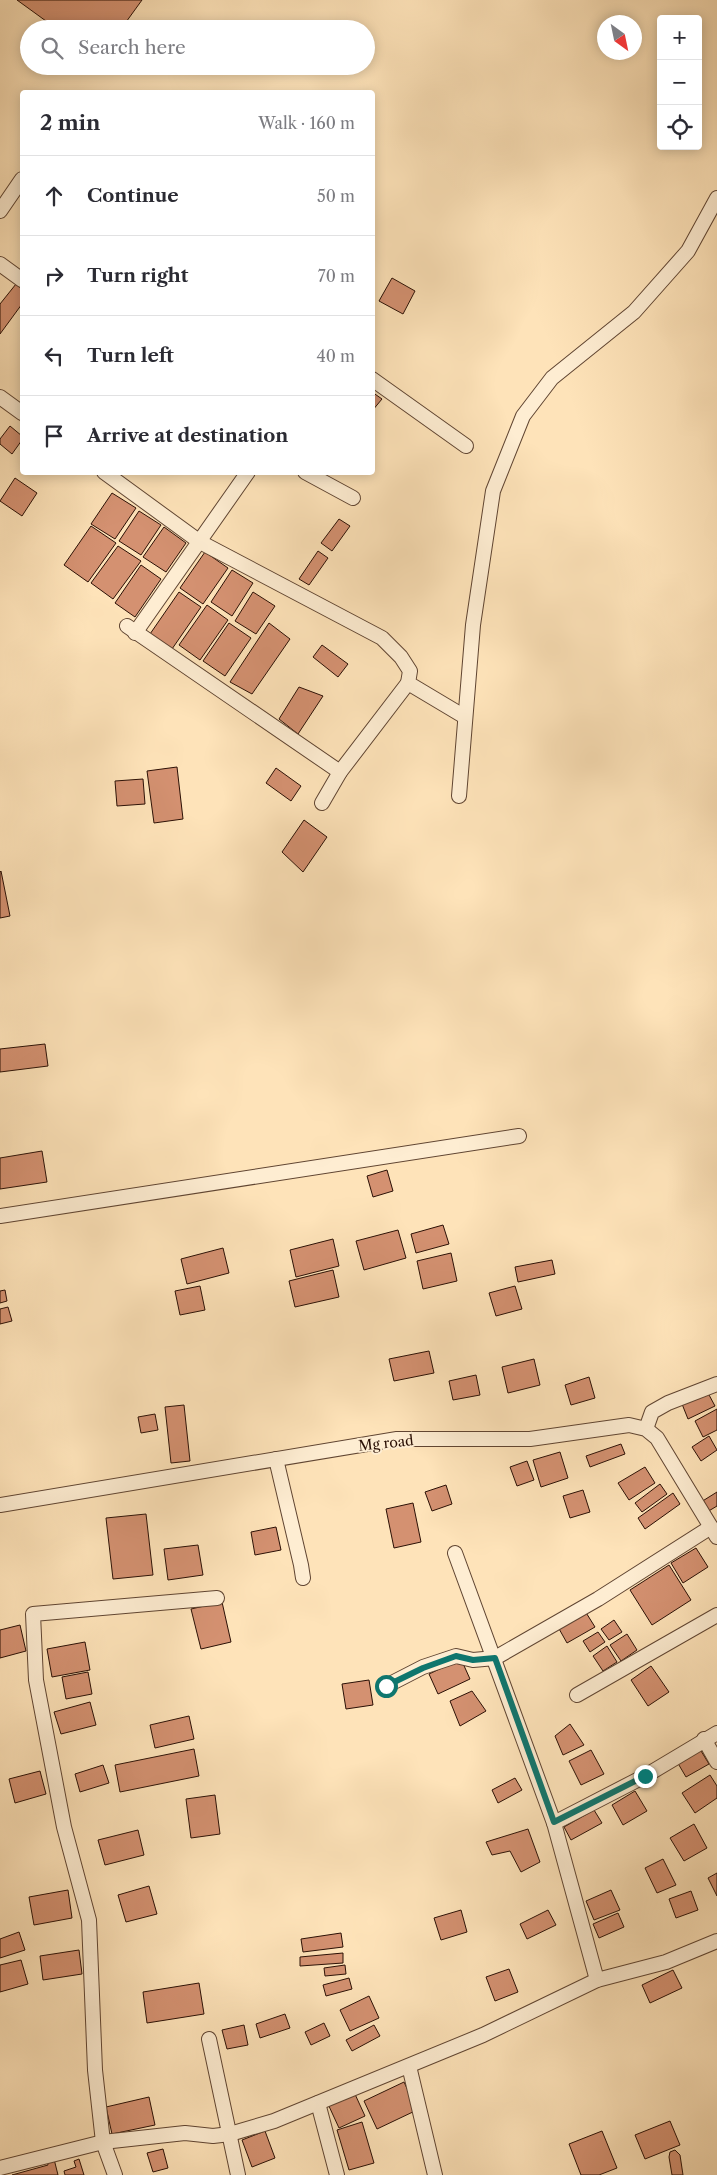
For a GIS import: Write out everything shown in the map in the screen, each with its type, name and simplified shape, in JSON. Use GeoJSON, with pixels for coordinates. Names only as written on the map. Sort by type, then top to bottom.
{"type":"FeatureCollection","features":[{"type":"Feature","properties":{"kind":"street"},"geometry":{"type":"LineString","coordinates":[[0,211],[20,182]]}},
{"type":"Feature","properties":{"kind":"street"},"geometry":{"type":"LineString","coordinates":[[459,796],[473,625],[493,491],[523,416],[552,378],[634,312],[688,251],[717,198]]}},
{"type":"Feature","properties":{"kind":"street"},"geometry":{"type":"LineString","coordinates":[[0,264],[20,279]]}},
{"type":"Feature","properties":{"kind":"street"},"geometry":{"type":"LineString","coordinates":[[375,381],[466,446]]}},
{"type":"Feature","properties":{"kind":"street"},"geometry":{"type":"LineString","coordinates":[[0,397],[20,412]]}},
{"type":"Feature","properties":{"kind":"street"},"geometry":{"type":"LineString","coordinates":[[108,475],[200,542],[382,638],[401,658],[410,672],[408,684],[340,772],[322,803]]}},
{"type":"Feature","properties":{"kind":"street"},"geometry":{"type":"LineString","coordinates":[[246,475],[200,542],[131,629],[340,772]]}},
{"type":"Feature","properties":{"kind":"street"},"geometry":{"type":"LineString","coordinates":[[310,475],[352,498]]}},
{"type":"Feature","properties":{"kind":"street"},"geometry":{"type":"LineString","coordinates":[[408,684],[466,717]]}},
{"type":"Feature","properties":{"kind":"street"},"geometry":{"type":"LineString","coordinates":[[0,1216],[519,1136]]}},
{"type":"Feature","properties":{"kind":"street"},"geometry":{"type":"LineString","coordinates":[[386,1686],[423,1668],[456,1656],[473,1660],[495,1658],[714,1532],[657,1438],[646,1429],[652,1412],[668,1403],[717,1384]]}},
{"type":"Feature","properties":{"kind":"street","name":"Mg road"},"geometry":{"type":"LineString","coordinates":[[0,1505],[397,1440],[530,1440],[628,1425],[646,1429]]}},
{"type":"Feature","properties":{"kind":"street"},"geometry":{"type":"LineString","coordinates":[[276,1459],[301,1565],[302,1578]]}},
{"type":"Feature","properties":{"kind":"street"},"geometry":{"type":"LineString","coordinates":[[455,1553],[554,1822],[596,1980]]}},
{"type":"Feature","properties":{"kind":"street"},"geometry":{"type":"LineString","coordinates":[[114,2175],[103,2142],[95,2070],[89,1920],[64,1827],[36,1680],[33,1614],[217,1598]]}},
{"type":"Feature","properties":{"kind":"street"},"geometry":{"type":"LineString","coordinates":[[577,1695],[717,1615]]}},
{"type":"Feature","properties":{"kind":"street"},"geometry":{"type":"LineString","coordinates":[[554,1822],[645,1776],[704,1739],[717,1733]]}},
{"type":"Feature","properties":{"kind":"street"},"geometry":{"type":"LineString","coordinates":[[704,1739],[717,1762]]}},
{"type":"Feature","properties":{"kind":"street"},"geometry":{"type":"LineString","coordinates":[[0,2168],[103,2142],[185,2133],[213,2136],[230,2134],[274,2121],[483,2035],[596,1980],[666,1962],[717,1941]]}},
{"type":"Feature","properties":{"kind":"street"},"geometry":{"type":"LineString","coordinates":[[209,2039],[238,2175]]}},
{"type":"Feature","properties":{"kind":"street"},"geometry":{"type":"LineString","coordinates":[[409,2066],[435,2175]]}},
{"type":"Feature","properties":{"kind":"street"},"geometry":{"type":"LineString","coordinates":[[318,2103],[337,2175]]}},
{"type":"Feature","properties":{"kind":"building"},"geometry":{"type":"Polygon","coordinates":[[[17,0],[142,0],[128,20],[45,20],[17,0]]]}},
{"type":"Feature","properties":{"kind":"building"},"geometry":{"type":"Polygon","coordinates":[[[392,278],[415,291],[403,314],[379,301],[392,278]]]}},
{"type":"Feature","properties":{"kind":"building"},"geometry":{"type":"Polygon","coordinates":[[[16,284],[20,287],[20,307],[0,334],[0,304],[16,284]]]}},
{"type":"Feature","properties":{"kind":"building"},"geometry":{"type":"Polygon","coordinates":[[[375,394],[382,399],[375,407],[375,394]]]}},
{"type":"Feature","properties":{"kind":"building"},"geometry":{"type":"Polygon","coordinates":[[[10,426],[20,434],[20,443],[12,454],[0,444],[0,439],[10,426]]]}},
{"type":"Feature","properties":{"kind":"building"},"geometry":{"type":"Polygon","coordinates":[[[15,478],[37,493],[22,516],[0,501],[15,478]]]}},
{"type":"Feature","properties":{"kind":"building"},"geometry":{"type":"Polygon","coordinates":[[[112,493],[136,508],[115,539],[91,524],[112,493]]]}},
{"type":"Feature","properties":{"kind":"building"},"geometry":{"type":"Polygon","coordinates":[[[139,511],[161,525],[141,555],[119,541],[139,511]]]}},
{"type":"Feature","properties":{"kind":"building"},"geometry":{"type":"Polygon","coordinates":[[[339,519],[350,526],[332,551],[321,543],[339,519]]]}},
{"type":"Feature","properties":{"kind":"building"},"geometry":{"type":"Polygon","coordinates":[[[91,526],[116,543],[88,582],[64,565],[91,526]]]}},
{"type":"Feature","properties":{"kind":"building"},"geometry":{"type":"Polygon","coordinates":[[[164,527],[186,543],[166,572],[143,557],[164,527]]]}},
{"type":"Feature","properties":{"kind":"building"},"geometry":{"type":"Polygon","coordinates":[[[118,546],[141,561],[113,599],[91,583],[118,546]]]}},
{"type":"Feature","properties":{"kind":"building"},"geometry":{"type":"Polygon","coordinates":[[[318,551],[328,558],[309,585],[299,579],[318,551]]]}},
{"type":"Feature","properties":{"kind":"building"},"geometry":{"type":"Polygon","coordinates":[[[205,552],[228,568],[203,604],[180,588],[205,552]]]}},
{"type":"Feature","properties":{"kind":"building"},"geometry":{"type":"Polygon","coordinates":[[[141,565],[161,579],[135,617],[115,603],[141,565]]]}},
{"type":"Feature","properties":{"kind":"building"},"geometry":{"type":"Polygon","coordinates":[[[232,570],[253,583],[232,616],[211,602],[232,570]]]}},
{"type":"Feature","properties":{"kind":"building"},"geometry":{"type":"Polygon","coordinates":[[[179,592],[201,607],[172,649],[150,634],[179,592]]]}},
{"type":"Feature","properties":{"kind":"building"},"geometry":{"type":"Polygon","coordinates":[[[253,592],[275,606],[256,634],[235,621],[253,592]]]}},
{"type":"Feature","properties":{"kind":"building"},"geometry":{"type":"Polygon","coordinates":[[[207,605],[228,620],[200,660],[179,645],[207,605]]]}},
{"type":"Feature","properties":{"kind":"building"},"geometry":{"type":"Polygon","coordinates":[[[229,623],[251,638],[225,676],[203,661],[229,623]]]}},
{"type":"Feature","properties":{"kind":"building"},"geometry":{"type":"Polygon","coordinates":[[[269,623],[290,639],[252,694],[230,682],[269,623]]]}},
{"type":"Feature","properties":{"kind":"building"},"geometry":{"type":"Polygon","coordinates":[[[322,645],[348,664],[338,677],[313,657],[322,645]]]}},
{"type":"Feature","properties":{"kind":"building"},"geometry":{"type":"Polygon","coordinates":[[[299,687],[323,696],[298,734],[279,719],[299,687]]]}},
{"type":"Feature","properties":{"kind":"building"},"geometry":{"type":"Polygon","coordinates":[[[177,767],[183,819],[154,823],[147,771],[177,767]]]}},
{"type":"Feature","properties":{"kind":"building"},"geometry":{"type":"Polygon","coordinates":[[[276,768],[301,786],[291,801],[266,783],[276,768]]]}},
{"type":"Feature","properties":{"kind":"building"},"geometry":{"type":"Polygon","coordinates":[[[143,779],[145,804],[117,806],[115,781],[143,779]]]}},
{"type":"Feature","properties":{"kind":"building"},"geometry":{"type":"Polygon","coordinates":[[[304,820],[327,837],[303,872],[282,852],[304,820]]]}},
{"type":"Feature","properties":{"kind":"building"},"geometry":{"type":"Polygon","coordinates":[[[0,872],[10,916],[0,918],[0,872]]]}},
{"type":"Feature","properties":{"kind":"building"},"geometry":{"type":"Polygon","coordinates":[[[45,1044],[48,1066],[0,1072],[0,1049],[45,1044]]]}},
{"type":"Feature","properties":{"kind":"building"},"geometry":{"type":"Polygon","coordinates":[[[42,1151],[47,1182],[0,1189],[0,1158],[42,1151]]]}},
{"type":"Feature","properties":{"kind":"building"},"geometry":{"type":"Polygon","coordinates":[[[387,1170],[393,1191],[373,1197],[367,1176],[387,1170]]]}},
{"type":"Feature","properties":{"kind":"building"},"geometry":{"type":"Polygon","coordinates":[[[443,1225],[449,1244],[416,1253],[411,1234],[443,1225]]]}},
{"type":"Feature","properties":{"kind":"building"},"geometry":{"type":"Polygon","coordinates":[[[398,1230],[406,1258],[364,1270],[356,1241],[398,1230]]]}},
{"type":"Feature","properties":{"kind":"building"},"geometry":{"type":"Polygon","coordinates":[[[333,1239],[339,1266],[296,1277],[290,1250],[333,1239]]]}},
{"type":"Feature","properties":{"kind":"building"},"geometry":{"type":"Polygon","coordinates":[[[223,1248],[229,1273],[187,1284],[181,1259],[223,1248]]]}},
{"type":"Feature","properties":{"kind":"building"},"geometry":{"type":"Polygon","coordinates":[[[451,1253],[457,1281],[423,1289],[417,1261],[451,1253]]]}},
{"type":"Feature","properties":{"kind":"building"},"geometry":{"type":"Polygon","coordinates":[[[552,1260],[555,1274],[518,1282],[515,1267],[552,1260]]]}},
{"type":"Feature","properties":{"kind":"building"},"geometry":{"type":"Polygon","coordinates":[[[333,1270],[339,1297],[295,1307],[289,1281],[333,1270]]]}},
{"type":"Feature","properties":{"kind":"building"},"geometry":{"type":"Polygon","coordinates":[[[200,1286],[205,1310],[180,1315],[175,1291],[200,1286]]]}},
{"type":"Feature","properties":{"kind":"building"},"geometry":{"type":"Polygon","coordinates":[[[515,1286],[522,1309],[496,1316],[489,1293],[515,1286]]]}},
{"type":"Feature","properties":{"kind":"building"},"geometry":{"type":"Polygon","coordinates":[[[5,1290],[7,1301],[0,1303],[0,1291],[5,1290]]]}},
{"type":"Feature","properties":{"kind":"building"},"geometry":{"type":"Polygon","coordinates":[[[8,1307],[12,1321],[0,1324],[0,1309],[8,1307]]]}},
{"type":"Feature","properties":{"kind":"building"},"geometry":{"type":"Polygon","coordinates":[[[429,1351],[434,1373],[394,1381],[389,1359],[429,1351]]]}},
{"type":"Feature","properties":{"kind":"building"},"geometry":{"type":"Polygon","coordinates":[[[534,1359],[540,1385],[508,1393],[502,1367],[534,1359]]]}},
{"type":"Feature","properties":{"kind":"building"},"geometry":{"type":"Polygon","coordinates":[[[476,1375],[480,1395],[453,1400],[449,1381],[476,1375]]]}},
{"type":"Feature","properties":{"kind":"building"},"geometry":{"type":"Polygon","coordinates":[[[589,1377],[595,1398],[571,1405],[565,1385],[589,1377]]]}},
{"type":"Feature","properties":{"kind":"building"},"geometry":{"type":"Polygon","coordinates":[[[708,1393],[715,1406],[688,1419],[682,1404],[708,1393]]]}},
{"type":"Feature","properties":{"kind":"building"},"geometry":{"type":"Polygon","coordinates":[[[184,1405],[190,1461],[171,1463],[165,1407],[184,1405]]]}},
{"type":"Feature","properties":{"kind":"building"},"geometry":{"type":"Polygon","coordinates":[[[717,1409],[717,1430],[703,1437],[695,1421],[717,1409]]]}},
{"type":"Feature","properties":{"kind":"building"},"geometry":{"type":"Polygon","coordinates":[[[155,1414],[158,1430],[141,1433],[138,1417],[155,1414]]]}},
{"type":"Feature","properties":{"kind":"building"},"geometry":{"type":"Polygon","coordinates":[[[709,1436],[717,1450],[701,1461],[692,1447],[709,1436]]]}},
{"type":"Feature","properties":{"kind":"building"},"geometry":{"type":"Polygon","coordinates":[[[621,1444],[625,1454],[590,1467],[586,1456],[621,1444]]]}},
{"type":"Feature","properties":{"kind":"building"},"geometry":{"type":"Polygon","coordinates":[[[560,1452],[568,1478],[541,1487],[533,1460],[560,1452]]]}},
{"type":"Feature","properties":{"kind":"building"},"geometry":{"type":"Polygon","coordinates":[[[527,1461],[534,1480],[517,1486],[510,1467],[527,1461]]]}},
{"type":"Feature","properties":{"kind":"building"},"geometry":{"type":"Polygon","coordinates":[[[645,1467],[655,1483],[629,1500],[618,1483],[645,1467]]]}},
{"type":"Feature","properties":{"kind":"building"},"geometry":{"type":"Polygon","coordinates":[[[660,1484],[667,1494],[642,1512],[635,1503],[660,1484]]]}},
{"type":"Feature","properties":{"kind":"building"},"geometry":{"type":"Polygon","coordinates":[[[446,1485],[452,1504],[432,1511],[425,1492],[446,1485]]]}},
{"type":"Feature","properties":{"kind":"building"},"geometry":{"type":"Polygon","coordinates":[[[583,1490],[590,1512],[570,1518],[563,1496],[583,1490]]]}},
{"type":"Feature","properties":{"kind":"building"},"geometry":{"type":"Polygon","coordinates":[[[717,1492],[717,1506],[707,1512],[701,1502],[717,1492]]]}},
{"type":"Feature","properties":{"kind":"building"},"geometry":{"type":"Polygon","coordinates":[[[673,1493],[680,1504],[645,1529],[638,1518],[673,1493]]]}},
{"type":"Feature","properties":{"kind":"building"},"geometry":{"type":"Polygon","coordinates":[[[413,1503],[421,1542],[394,1548],[386,1509],[413,1503]]]}},
{"type":"Feature","properties":{"kind":"building"},"geometry":{"type":"Polygon","coordinates":[[[146,1514],[153,1575],[113,1579],[106,1518],[146,1514]]]}},
{"type":"Feature","properties":{"kind":"building"},"geometry":{"type":"Polygon","coordinates":[[[276,1527],[281,1550],[255,1555],[251,1532],[276,1527]]]}},
{"type":"Feature","properties":{"kind":"building"},"geometry":{"type":"Polygon","coordinates":[[[198,1545],[203,1575],[168,1580],[164,1549],[198,1545]]]}},
{"type":"Feature","properties":{"kind":"building"},"geometry":{"type":"Polygon","coordinates":[[[696,1548],[708,1567],[683,1583],[671,1563],[696,1548]]]}},
{"type":"Feature","properties":{"kind":"building"},"geometry":{"type":"Polygon","coordinates":[[[669,1565],[691,1600],[652,1625],[630,1590],[669,1565]]]}},
{"type":"Feature","properties":{"kind":"building"},"geometry":{"type":"Polygon","coordinates":[[[222,1602],[231,1642],[201,1649],[191,1609],[222,1602]]]}},
{"type":"Feature","properties":{"kind":"building"},"geometry":{"type":"Polygon","coordinates":[[[585,1611],[595,1627],[567,1643],[558,1627],[585,1611]]]}},
{"type":"Feature","properties":{"kind":"building"},"geometry":{"type":"Polygon","coordinates":[[[614,1620],[622,1632],[609,1640],[601,1629],[614,1620]]]}},
{"type":"Feature","properties":{"kind":"building"},"geometry":{"type":"Polygon","coordinates":[[[20,1625],[26,1651],[0,1658],[0,1630],[20,1625]]]}},
{"type":"Feature","properties":{"kind":"building"},"geometry":{"type":"Polygon","coordinates":[[[598,1632],[605,1642],[590,1652],[583,1641],[598,1632]]]}},
{"type":"Feature","properties":{"kind":"building"},"geometry":{"type":"Polygon","coordinates":[[[627,1634],[637,1650],[621,1661],[610,1645],[627,1634]]]}},
{"type":"Feature","properties":{"kind":"building"},"geometry":{"type":"Polygon","coordinates":[[[85,1642],[90,1670],[52,1677],[47,1649],[85,1642]]]}},
{"type":"Feature","properties":{"kind":"building"},"geometry":{"type":"Polygon","coordinates":[[[607,1646],[617,1662],[603,1671],[593,1656],[607,1646]]]}},
{"type":"Feature","properties":{"kind":"building"},"geometry":{"type":"Polygon","coordinates":[[[461,1659],[470,1679],[438,1694],[429,1674],[461,1659]]]}},
{"type":"Feature","properties":{"kind":"building"},"geometry":{"type":"Polygon","coordinates":[[[651,1666],[669,1692],[648,1706],[631,1680],[651,1666]]]}},
{"type":"Feature","properties":{"kind":"building"},"geometry":{"type":"Polygon","coordinates":[[[88,1672],[92,1694],[66,1699],[62,1677],[88,1672]]]}},
{"type":"Feature","properties":{"kind":"building"},"geometry":{"type":"Polygon","coordinates":[[[369,1680],[373,1705],[346,1709],[342,1684],[369,1680]]]}},
{"type":"Feature","properties":{"kind":"building"},"geometry":{"type":"Polygon","coordinates":[[[472,1691],[486,1711],[460,1726],[450,1701],[472,1691]]]}},
{"type":"Feature","properties":{"kind":"building"},"geometry":{"type":"Polygon","coordinates":[[[90,1702],[96,1725],[61,1734],[54,1712],[90,1702]]]}},
{"type":"Feature","properties":{"kind":"building"},"geometry":{"type":"Polygon","coordinates":[[[189,1716],[194,1739],[155,1748],[150,1725],[189,1716]]]}},
{"type":"Feature","properties":{"kind":"building"},"geometry":{"type":"Polygon","coordinates":[[[570,1724],[584,1745],[563,1755],[555,1736],[570,1724]]]}},
{"type":"Feature","properties":{"kind":"building"},"geometry":{"type":"Polygon","coordinates":[[[698,1746],[709,1764],[686,1777],[676,1760],[698,1746]]]}},
{"type":"Feature","properties":{"kind":"building"},"geometry":{"type":"Polygon","coordinates":[[[194,1749],[199,1776],[120,1792],[115,1765],[194,1749]]]}},
{"type":"Feature","properties":{"kind":"building"},"geometry":{"type":"Polygon","coordinates":[[[591,1750],[604,1774],[581,1785],[569,1761],[591,1750]]]}},
{"type":"Feature","properties":{"kind":"building"},"geometry":{"type":"Polygon","coordinates":[[[103,1765],[109,1783],[80,1792],[75,1774],[103,1765]]]}},
{"type":"Feature","properties":{"kind":"building"},"geometry":{"type":"Polygon","coordinates":[[[40,1771],[46,1794],[15,1803],[9,1779],[40,1771]]]}},
{"type":"Feature","properties":{"kind":"building"},"geometry":{"type":"Polygon","coordinates":[[[710,1775],[717,1786],[717,1798],[695,1813],[682,1793],[710,1775]]]}},
{"type":"Feature","properties":{"kind":"building"},"geometry":{"type":"Polygon","coordinates":[[[515,1778],[522,1790],[498,1803],[492,1790],[515,1778]]]}},
{"type":"Feature","properties":{"kind":"building"},"geometry":{"type":"Polygon","coordinates":[[[635,1791],[647,1811],[623,1825],[612,1805],[635,1791]]]}},
{"type":"Feature","properties":{"kind":"building"},"geometry":{"type":"Polygon","coordinates":[[[215,1795],[220,1834],[191,1838],[186,1799],[215,1795]]]}},
{"type":"Feature","properties":{"kind":"building"},"geometry":{"type":"Polygon","coordinates":[[[594,1810],[602,1823],[571,1840],[564,1827],[594,1810]]]}},
{"type":"Feature","properties":{"kind":"building"},"geometry":{"type":"Polygon","coordinates":[[[694,1824],[707,1848],[684,1861],[670,1838],[694,1824]]]}},
{"type":"Feature","properties":{"kind":"building"},"geometry":{"type":"Polygon","coordinates":[[[528,1829],[540,1862],[521,1872],[510,1851],[492,1855],[486,1842],[528,1829]]]}},
{"type":"Feature","properties":{"kind":"building"},"geometry":{"type":"Polygon","coordinates":[[[138,1830],[144,1855],[105,1865],[98,1840],[138,1830]]]}},
{"type":"Feature","properties":{"kind":"building"},"geometry":{"type":"Polygon","coordinates":[[[663,1859],[676,1885],[657,1893],[645,1868],[663,1859]]]}},
{"type":"Feature","properties":{"kind":"building"},"geometry":{"type":"Polygon","coordinates":[[[717,1873],[717,1896],[708,1878],[717,1873]]]}},
{"type":"Feature","properties":{"kind":"building"},"geometry":{"type":"Polygon","coordinates":[[[149,1886],[157,1914],[126,1922],[118,1895],[149,1886]]]}},
{"type":"Feature","properties":{"kind":"building"},"geometry":{"type":"Polygon","coordinates":[[[68,1890],[72,1918],[34,1925],[29,1897],[68,1890]]]}},
{"type":"Feature","properties":{"kind":"building"},"geometry":{"type":"Polygon","coordinates":[[[611,1890],[620,1910],[594,1920],[586,1901],[611,1890]]]}},
{"type":"Feature","properties":{"kind":"building"},"geometry":{"type":"Polygon","coordinates":[[[691,1891],[698,1910],[676,1918],[669,1899],[691,1891]]]}},
{"type":"Feature","properties":{"kind":"building"},"geometry":{"type":"Polygon","coordinates":[[[461,1910],[467,1932],[441,1940],[434,1918],[461,1910]]]}},
{"type":"Feature","properties":{"kind":"building"},"geometry":{"type":"Polygon","coordinates":[[[548,1910],[556,1925],[527,1939],[520,1924],[548,1910]]]}},
{"type":"Feature","properties":{"kind":"building"},"geometry":{"type":"Polygon","coordinates":[[[618,1913],[624,1927],[599,1938],[593,1924],[618,1913]]]}},
{"type":"Feature","properties":{"kind":"building"},"geometry":{"type":"Polygon","coordinates":[[[19,1932],[25,1950],[0,1958],[0,1939],[19,1932]]]}},
{"type":"Feature","properties":{"kind":"building"},"geometry":{"type":"Polygon","coordinates":[[[341,1933],[343,1947],[303,1952],[301,1939],[341,1933]]]}},
{"type":"Feature","properties":{"kind":"building"},"geometry":{"type":"Polygon","coordinates":[[[79,1950],[82,1974],[43,1980],[40,1956],[79,1950]]]}},
{"type":"Feature","properties":{"kind":"building"},"geometry":{"type":"Polygon","coordinates":[[[343,1953],[343,1963],[300,1966],[300,1957],[343,1953]]]}},
{"type":"Feature","properties":{"kind":"building"},"geometry":{"type":"Polygon","coordinates":[[[21,1960],[28,1984],[0,1992],[0,1965],[21,1960]]]}},
{"type":"Feature","properties":{"kind":"building"},"geometry":{"type":"Polygon","coordinates":[[[345,1965],[346,1974],[325,1976],[324,1968],[345,1965]]]}},
{"type":"Feature","properties":{"kind":"building"},"geometry":{"type":"Polygon","coordinates":[[[509,1969],[518,1992],[495,2001],[486,1977],[509,1969]]]}},
{"type":"Feature","properties":{"kind":"building"},"geometry":{"type":"Polygon","coordinates":[[[673,1970],[682,1988],[650,2003],[642,1985],[673,1970]]]}},
{"type":"Feature","properties":{"kind":"building"},"geometry":{"type":"Polygon","coordinates":[[[349,1978],[352,1989],[326,1996],[323,1985],[349,1978]]]}},
{"type":"Feature","properties":{"kind":"building"},"geometry":{"type":"Polygon","coordinates":[[[199,1983],[204,2014],[147,2023],[143,1992],[199,1983]]]}},
{"type":"Feature","properties":{"kind":"building"},"geometry":{"type":"Polygon","coordinates":[[[369,1996],[379,2018],[350,2031],[340,2010],[369,1996]]]}},
{"type":"Feature","properties":{"kind":"building"},"geometry":{"type":"Polygon","coordinates":[[[285,2014],[290,2028],[260,2038],[256,2024],[285,2014]]]}},
{"type":"Feature","properties":{"kind":"building"},"geometry":{"type":"Polygon","coordinates":[[[324,2023],[330,2036],[311,2045],[305,2032],[324,2023]]]}},
{"type":"Feature","properties":{"kind":"building"},"geometry":{"type":"Polygon","coordinates":[[[244,2025],[248,2045],[227,2049],[222,2030],[244,2025]]]}},
{"type":"Feature","properties":{"kind":"building"},"geometry":{"type":"Polygon","coordinates":[[[374,2025],[380,2036],[352,2051],[346,2040],[374,2025]]]}},
{"type":"Feature","properties":{"kind":"building"},"geometry":{"type":"Polygon","coordinates":[[[404,2082],[417,2110],[377,2129],[364,2101],[404,2082]]]}},
{"type":"Feature","properties":{"kind":"building"},"geometry":{"type":"Polygon","coordinates":[[[354,2092],[365,2116],[339,2128],[328,2104],[354,2092]]]}},
{"type":"Feature","properties":{"kind":"building"},"geometry":{"type":"Polygon","coordinates":[[[149,2097],[155,2125],[112,2134],[106,2107],[149,2097]]]}},
{"type":"Feature","properties":{"kind":"building"},"geometry":{"type":"Polygon","coordinates":[[[670,2121],[680,2145],[645,2159],[635,2135],[670,2121]]]}},
{"type":"Feature","properties":{"kind":"building"},"geometry":{"type":"Polygon","coordinates":[[[362,2122],[374,2163],[349,2170],[337,2130],[362,2122]]]}},
{"type":"Feature","properties":{"kind":"building"},"geometry":{"type":"Polygon","coordinates":[[[265,2131],[275,2158],[252,2167],[242,2140],[265,2131]]]}},
{"type":"Feature","properties":{"kind":"building"},"geometry":{"type":"Polygon","coordinates":[[[602,2131],[617,2168],[599,2175],[581,2175],[569,2144],[602,2131]]]}},
{"type":"Feature","properties":{"kind":"building"},"geometry":{"type":"Polygon","coordinates":[[[163,2149],[168,2168],[153,2172],[147,2153],[163,2149]]]}},
{"type":"Feature","properties":{"kind":"building"},"geometry":{"type":"Polygon","coordinates":[[[675,2150],[680,2155],[683,2175],[672,2175],[669,2157],[670,2152],[675,2150]]]}},
{"type":"Feature","properties":{"kind":"building"},"geometry":{"type":"Polygon","coordinates":[[[54,2159],[58,2175],[12,2175],[48,2165],[47,2161],[54,2159]]]}},
{"type":"Feature","properties":{"kind":"building"},"geometry":{"type":"Polygon","coordinates":[[[79,2159],[84,2175],[65,2175],[64,2171],[76,2167],[74,2161],[79,2159]]]}},
{"type":"Feature","properties":{"kind":"route"},"geometry":{"type":"LineString","coordinates":[[386,1686],[438,1661],[456,1656],[473,1660],[495,1658],[554,1822],[645,1776]]}}]}
